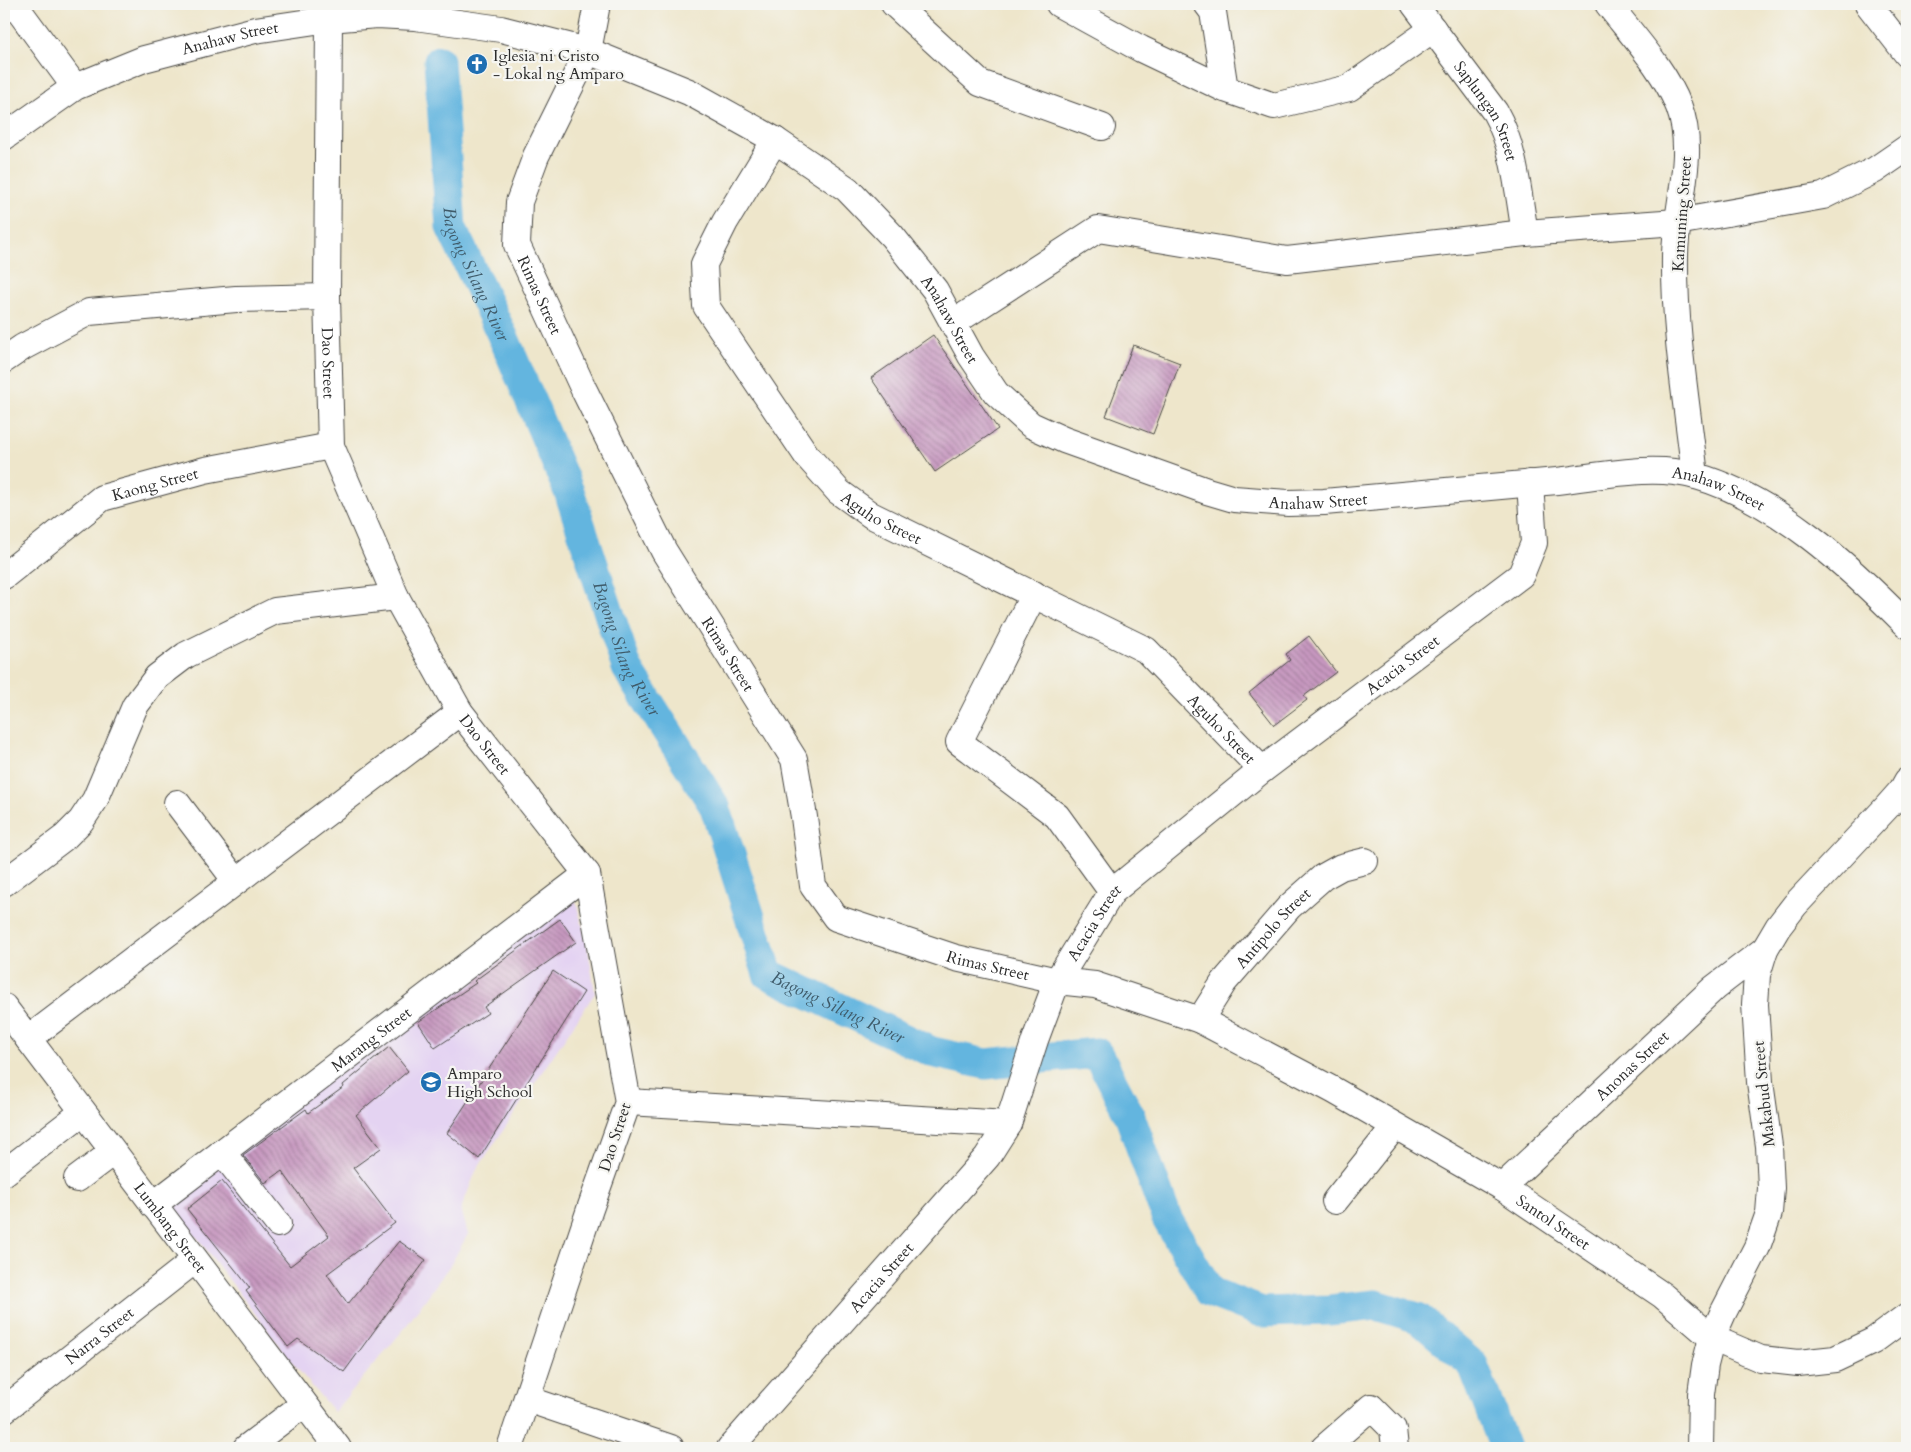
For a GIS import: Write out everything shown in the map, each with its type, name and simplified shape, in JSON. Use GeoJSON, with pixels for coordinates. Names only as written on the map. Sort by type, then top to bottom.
{"type":"FeatureCollection","features":[{"type":"Feature","properties":{"kind":"street"},"geometry":{"type":"LineString","coordinates":[[14,4],[75,87]]}},
{"type":"Feature","properties":{"kind":"street","name":"Rimas Street"},"geometry":{"type":"LineString","coordinates":[[597,4],[588,50],[536,156],[519,202],[517,245],[584,390],[664,551],[794,759],[813,886],[836,918],[956,958],[1057,981],[1094,985],[1200,1020]]}},
{"type":"Feature","properties":{"kind":"street"},"geometry":{"type":"LineString","coordinates":[[894,4],[980,83],[1102,127]]}},
{"type":"Feature","properties":{"kind":"street"},"geometry":{"type":"LineString","coordinates":[[1059,4],[1141,49],[1225,90],[1274,106],[1349,88],[1433,29]]}},
{"type":"Feature","properties":{"kind":"street"},"geometry":{"type":"LineString","coordinates":[[1207,4],[1213,12],[1225,90]]}},
{"type":"Feature","properties":{"kind":"street","name":"Saplungan Street"},"geometry":{"type":"LineString","coordinates":[[1414,4],[1495,112],[1503,126],[1513,166],[1525,233]]}},
{"type":"Feature","properties":{"kind":"street","name":"Kamuning Street"},"geometry":{"type":"LineString","coordinates":[[1608,4],[1659,71],[1680,108],[1686,150],[1677,222],[1675,256],[1676,298],[1695,476]]}},
{"type":"Feature","properties":{"kind":"street"},"geometry":{"type":"LineString","coordinates":[[1868,4],[1907,54]]}},
{"type":"Feature","properties":{"kind":"street","name":"Anahaw Street"},"geometry":{"type":"LineString","coordinates":[[4,137],[75,87],[144,58],[256,30],[329,18],[377,15],[415,17],[501,29],[588,50],[689,92],[775,140],[847,190],[886,229],[935,290],[971,356],[996,393],[1031,425],[1064,440],[1234,499],[1288,503],[1324,502],[1634,472],[1664,472],[1695,476],[1723,486],[1760,504],[1791,524],[1878,596],[1907,625]]}},
{"type":"Feature","properties":{"kind":"street","name":"Dao Street"},"geometry":{"type":"LineString","coordinates":[[329,18],[327,297],[331,446],[396,597],[460,712],[587,874],[628,1102],[510,1448]]}},
{"type":"Feature","properties":{"kind":"street","name":"Aguho Street"},"geometry":{"type":"LineString","coordinates":[[775,140],[725,222],[704,264],[706,306],[807,456],[839,492],[871,515],[1146,650],[1262,770]]}},
{"type":"Feature","properties":{"kind":"street"},"geometry":{"type":"LineString","coordinates":[[953,323],[1098,229],[1287,260],[1525,233],[1677,222],[1823,196],[1875,170],[1907,148]]}},
{"type":"Feature","properties":{"kind":"street"},"geometry":{"type":"LineString","coordinates":[[4,360],[23,347],[89,312],[236,298],[327,297]]}},
{"type":"Feature","properties":{"kind":"street","name":"Kaong Street"},"geometry":{"type":"LineString","coordinates":[[4,576],[102,498],[205,470],[331,446]]}},
{"type":"Feature","properties":{"kind":"street","name":"Acacia Street"},"geometry":{"type":"LineString","coordinates":[[730,1448],[987,1157],[1008,1124],[1035,1040],[1057,981],[1112,892],[1262,770],[1521,575],[1534,543],[1530,483]]}},
{"type":"Feature","properties":{"kind":"street"},"geometry":{"type":"LineString","coordinates":[[1034,594],[958,742],[1057,816],[1112,892]]}},
{"type":"Feature","properties":{"kind":"street"},"geometry":{"type":"LineString","coordinates":[[4,883],[65,837],[81,821],[94,800],[135,706],[157,677],[186,655],[275,610],[396,597]]}},
{"type":"Feature","properties":{"kind":"street"},"geometry":{"type":"LineString","coordinates":[[28,1039],[460,712]]}},
{"type":"Feature","properties":{"kind":"street","name":"Makabud Street"},"geometry":{"type":"LineString","coordinates":[[1700,1448],[1701,1394],[1705,1365],[1712,1338],[1757,1247],[1769,1213],[1771,1188],[1769,1146],[1760,1082],[1755,1004],[1757,975],[1765,950],[1778,927],[1795,905],[1886,808],[1902,790],[1907,781]]}},
{"type":"Feature","properties":{"kind":"street"},"geometry":{"type":"LineString","coordinates":[[177,803],[236,881]]}},
{"type":"Feature","properties":{"kind":"street","name":"Antipolo Street"},"geometry":{"type":"LineString","coordinates":[[1200,1020],[1224,982],[1289,907],[1323,877],[1341,867],[1365,861]]}},
{"type":"Feature","properties":{"kind":"street","name":"Marang Street"},"geometry":{"type":"LineString","coordinates":[[153,1205],[587,874]]}},
{"type":"Feature","properties":{"kind":"street","name":"Anonas Street"},"geometry":{"type":"LineString","coordinates":[[1502,1188],[1714,988],[1765,950]]}},
{"type":"Feature","properties":{"kind":"street","name":"Lumbang Street"},"geometry":{"type":"LineString","coordinates":[[4,1007],[338,1448]]}},
{"type":"Feature","properties":{"kind":"street","name":"Santol Street"},"geometry":{"type":"LineString","coordinates":[[1200,1020],[1333,1090],[1502,1188],[1662,1295],[1712,1338],[1761,1358],[1798,1363],[1835,1358],[1873,1341],[1907,1316]]}},
{"type":"Feature","properties":{"kind":"street"},"geometry":{"type":"LineString","coordinates":[[628,1102],[1008,1124]]}},
{"type":"Feature","properties":{"kind":"street"},"geometry":{"type":"LineString","coordinates":[[4,1173],[83,1112]]}},
{"type":"Feature","properties":{"kind":"street"},"geometry":{"type":"LineString","coordinates":[[1335,1201],[1395,1126]]}},
{"type":"Feature","properties":{"kind":"street"},"geometry":{"type":"LineString","coordinates":[[77,1180],[113,1152]]}},
{"type":"Feature","properties":{"kind":"street"},"geometry":{"type":"LineString","coordinates":[[222,1152],[278,1224]]}},
{"type":"Feature","properties":{"kind":"street","name":"Narra Street"},"geometry":{"type":"LineString","coordinates":[[4,1410],[195,1260]]}},
{"type":"Feature","properties":{"kind":"street"},"geometry":{"type":"LineString","coordinates":[[527,1399],[671,1448]]}},
{"type":"Feature","properties":{"kind":"street"},"geometry":{"type":"LineString","coordinates":[[246,1448],[304,1404]]}},
{"type":"Feature","properties":{"kind":"street"},"geometry":{"type":"LineString","coordinates":[[1324,1448],[1371,1407],[1393,1429],[1395,1448]]}},
{"type":"Feature","properties":{"kind":"shaded area","name":"Amparo High School"},"geometry":{"type":"Polygon","coordinates":[[[574,895],[587,942],[595,993],[476,1171],[461,1209],[468,1234],[451,1264],[404,1329],[334,1412],[291,1361],[169,1201],[574,895]]]}},
{"type":"Feature","properties":{"kind":"building"},"geometry":{"type":"Polygon","coordinates":[[[933,335],[998,429],[935,472],[871,378],[933,335]]]}},
{"type":"Feature","properties":{"kind":"building"},"geometry":{"type":"Polygon","coordinates":[[[1133,345],[1180,363],[1153,434],[1106,416],[1133,345]]]}},
{"type":"Feature","properties":{"kind":"building"},"geometry":{"type":"Polygon","coordinates":[[[1309,636],[1336,672],[1304,696],[1307,700],[1274,725],[1249,693],[1290,660],[1286,654],[1309,636]]]}},
{"type":"Feature","properties":{"kind":"building"},"geometry":{"type":"Polygon","coordinates":[[[560,919],[576,942],[484,1007],[488,1013],[435,1048],[418,1022],[476,983],[474,981],[560,919]]]}},
{"type":"Feature","properties":{"kind":"building"},"geometry":{"type":"Polygon","coordinates":[[[553,971],[584,992],[479,1159],[447,1133],[553,971]]]}},
{"type":"Feature","properties":{"kind":"building"},"geometry":{"type":"Polygon","coordinates":[[[389,1047],[408,1071],[356,1115],[381,1148],[353,1168],[395,1223],[327,1274],[348,1304],[399,1241],[426,1260],[344,1372],[298,1339],[288,1347],[246,1291],[250,1288],[187,1209],[222,1181],[290,1266],[329,1236],[282,1171],[265,1183],[243,1155],[306,1109],[308,1113],[344,1087],[343,1085],[389,1047]]]}},
{"type":"Feature","properties":{"kind":"waterway","name":"Bagong Silang River"},"geometry":{"type":"LineString","coordinates":[[439,61],[451,227],[506,343],[570,494],[627,668],[715,807],[768,974],[932,1052],[986,1064],[1016,1061]]}},
{"type":"Feature","properties":{"kind":"waterway","name":"Bagong Silang River"},"geometry":{"type":"LineString","coordinates":[[1042,1058],[1097,1053],[1129,1114],[1167,1219],[1210,1292],[1262,1312],[1329,1310],[1376,1305],[1418,1318],[1473,1365],[1505,1448]]}},
{"type":"Feature","properties":{"kind":"place","name":"Iglesia ni Cristo - Lokal ng Amparo"},"geometry":{"type":"Point","coordinates":[477,64]}},
{"type":"Feature","properties":{"kind":"place","name":"Amparo High School"},"geometry":{"type":"Point","coordinates":[431,1082]}}]}
